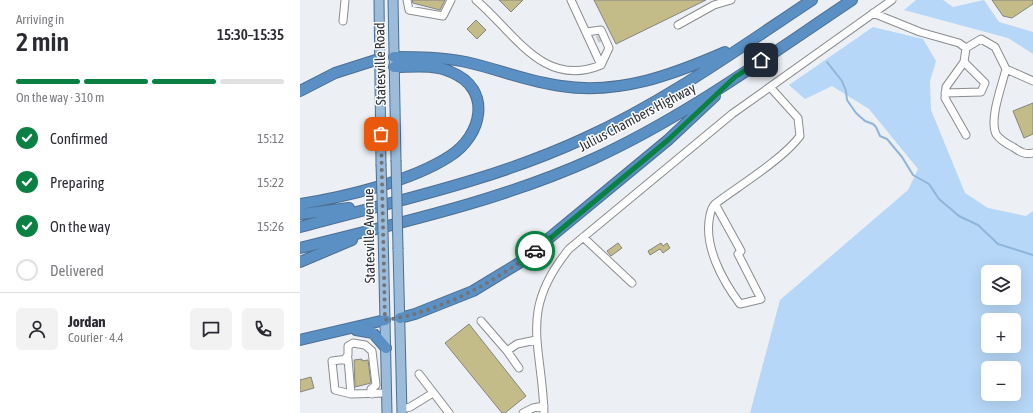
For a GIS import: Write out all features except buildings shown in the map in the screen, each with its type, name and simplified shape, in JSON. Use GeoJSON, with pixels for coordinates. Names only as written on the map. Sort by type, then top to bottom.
{"type":"FeatureCollection","features":[{"type":"Feature","properties":{"kind":"highway","name":"Julius Chambers Highway"},"geometry":{"type":"LineString","coordinates":[[300,227],[501,171],[584,139],[663,97],[812,0]]}},
{"type":"Feature","properties":{"kind":"highway","name":"Julius Chambers Highway"},"geometry":{"type":"LineString","coordinates":[[300,248],[494,196],[572,168],[655,127],[735,77],[852,0]]}},
{"type":"Feature","properties":{"kind":"highway"},"geometry":{"type":"LineString","coordinates":[[394,62],[444,58],[478,65],[548,84],[574,88],[600,88],[636,84],[667,76],[752,40]]}},
{"type":"Feature","properties":{"kind":"highway"},"geometry":{"type":"LineString","coordinates":[[300,91],[335,73],[379,59]]}},
{"type":"Feature","properties":{"kind":"highway"},"geometry":{"type":"LineString","coordinates":[[300,204],[369,189],[420,172],[451,156],[469,140],[476,127],[478,107],[475,94],[468,83],[452,72],[438,68],[394,62]]}},
{"type":"Feature","properties":{"kind":"highway"},"geometry":{"type":"LineString","coordinates":[[400,318],[415,314],[473,291],[520,263],[668,140],[735,77]]}},
{"type":"Feature","properties":{"kind":"highway"},"geometry":{"type":"LineString","coordinates":[[300,214],[385,204]]}},
{"type":"Feature","properties":{"kind":"highway"},"geometry":{"type":"LineString","coordinates":[[300,262],[385,226]]}},
{"type":"Feature","properties":{"kind":"highway"},"geometry":{"type":"LineString","coordinates":[[300,340],[350,330],[385,320]]}},
{"type":"Feature","properties":{"kind":"highway"},"geometry":{"type":"LineString","coordinates":[[350,330],[363,330],[373,333],[386,348]]}},
{"type":"Feature","properties":{"kind":"main road","name":"Statesville Road"},"geometry":{"type":"LineString","coordinates":[[379,0],[379,59]]}},
{"type":"Feature","properties":{"kind":"main road","name":"Statesville Road"},"geometry":{"type":"LineString","coordinates":[[393,0],[400,318]]}},
{"type":"Feature","properties":{"kind":"main road"},"geometry":{"type":"LineString","coordinates":[[379,59],[394,62]]}},
{"type":"Feature","properties":{"kind":"main road","name":"Statesville Avenue"},"geometry":{"type":"LineString","coordinates":[[379,59],[387,413]]}},
{"type":"Feature","properties":{"kind":"main road"},"geometry":{"type":"LineString","coordinates":[[385,320],[400,318],[406,411]]}},
{"type":"Feature","properties":{"kind":"street"},"geometry":{"type":"LineString","coordinates":[[343,22],[345,0]]}},
{"type":"Feature","properties":{"kind":"street"},"geometry":{"type":"LineString","coordinates":[[407,0],[409,10],[443,16],[445,16],[451,0]]}},
{"type":"Feature","properties":{"kind":"street"},"geometry":{"type":"LineString","coordinates":[[476,0],[532,55],[544,64],[558,69],[574,71],[588,70],[601,65],[609,48],[601,30],[597,33],[586,32]]}},
{"type":"Feature","properties":{"kind":"street"},"geometry":{"type":"LineString","coordinates":[[570,0],[601,65]]}},
{"type":"Feature","properties":{"kind":"street"},"geometry":{"type":"LineString","coordinates":[[678,25],[714,5],[731,0]]}},
{"type":"Feature","properties":{"kind":"street"},"geometry":{"type":"LineString","coordinates":[[524,413],[533,408],[544,409],[536,340],[538,310],[544,289],[562,258],[583,237],[712,130],[892,0]]}},
{"type":"Feature","properties":{"kind":"street"},"geometry":{"type":"LineString","coordinates":[[873,13],[920,32],[959,43],[966,48]]}},
{"type":"Feature","properties":{"kind":"street"},"geometry":{"type":"LineString","coordinates":[[966,135],[945,98],[946,87],[964,62],[966,48],[981,39],[987,41],[995,47],[1006,69],[1033,81]]}},
{"type":"Feature","properties":{"kind":"street"},"geometry":{"type":"LineString","coordinates":[[603,44],[606,55]]}},
{"type":"Feature","properties":{"kind":"street"},"geometry":{"type":"LineString","coordinates":[[946,93],[981,92],[985,83],[964,62]]}},
{"type":"Feature","properties":{"kind":"street"},"geometry":{"type":"LineString","coordinates":[[1006,69],[995,112],[994,125],[996,133],[1002,140],[1024,154],[1033,152]]}},
{"type":"Feature","properties":{"kind":"street"},"geometry":{"type":"LineString","coordinates":[[715,204],[741,251],[738,254],[760,299],[740,304],[714,258],[707,228],[712,207],[715,204],[794,144],[800,136],[798,118],[770,87]]}},
{"type":"Feature","properties":{"kind":"street"},"geometry":{"type":"LineString","coordinates":[[583,237],[632,283]]}},
{"type":"Feature","properties":{"kind":"street"},"geometry":{"type":"LineString","coordinates":[[481,321],[507,351],[519,368]]}},
{"type":"Feature","properties":{"kind":"street"},"geometry":{"type":"LineString","coordinates":[[507,351],[517,344],[536,340]]}},
{"type":"Feature","properties":{"kind":"street"},"geometry":{"type":"LineString","coordinates":[[344,360],[348,355],[348,346],[353,343],[366,344],[372,351],[376,385],[371,389],[372,394]]}},
{"type":"Feature","properties":{"kind":"street"},"geometry":{"type":"LineString","coordinates":[[351,394],[348,359],[332,361],[335,390],[351,394],[386,393]]}},
{"type":"Feature","properties":{"kind":"street"},"geometry":{"type":"LineString","coordinates":[[419,374],[449,413]]}},
{"type":"Feature","properties":{"kind":"street"},"geometry":{"type":"LineString","coordinates":[[406,411],[433,393]]}},
{"type":"Feature","properties":{"kind":"shaded area"},"geometry":{"type":"Polygon","coordinates":[[[916,0],[943,0],[953,7],[984,0],[999,22],[1033,32],[1033,54],[1008,38],[904,10],[916,0]]]}},
{"type":"Feature","properties":{"kind":"shaded area"},"geometry":{"type":"Polygon","coordinates":[[[873,27],[923,39],[936,61],[930,81],[931,110],[965,193],[988,208],[1026,216],[1033,211],[1033,413],[750,413],[780,300],[908,190],[918,169],[869,109],[832,86],[805,99],[789,85],[873,27]]]}},
{"type":"Feature","properties":{"kind":"waterway"},"geometry":{"type":"LineString","coordinates":[[827,62],[842,81],[846,91],[847,100],[856,113],[865,121],[876,127],[880,136],[887,139],[902,157],[913,175],[929,184],[939,199],[959,216],[978,225],[998,244],[1033,255]]}},
{"type":"Feature","properties":{"kind":"tunnel"},"geometry":{"type":"LineString","coordinates":[[599,35],[603,44]]}},
{"type":"Feature","properties":{"kind":"way so far"},"geometry":{"type":"LineString","coordinates":[[381,134],[385,320],[415,314],[473,291],[520,263],[535,251]]}},
{"type":"Feature","properties":{"kind":"route"},"geometry":{"type":"LineString","coordinates":[[535,251],[668,140],[735,77],[761,60]]}}]}
